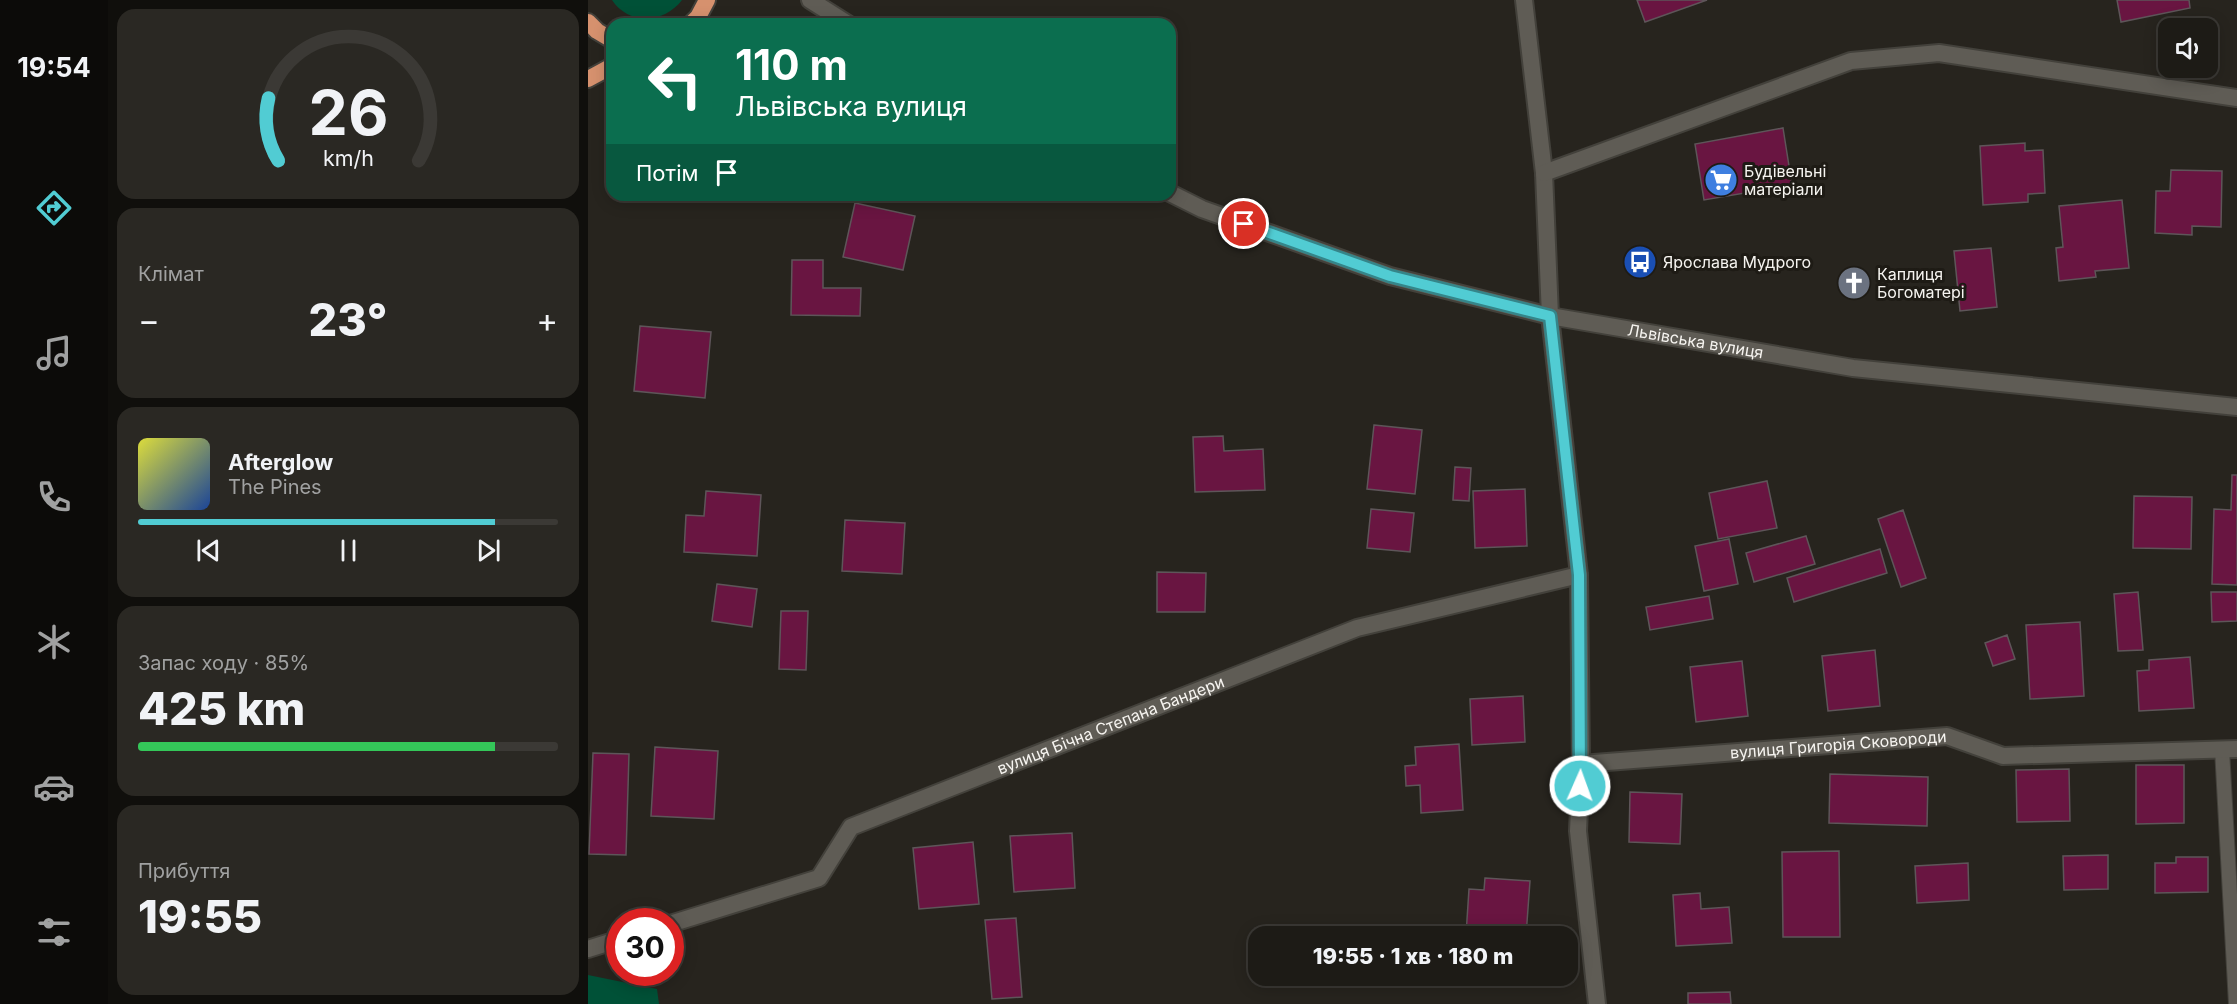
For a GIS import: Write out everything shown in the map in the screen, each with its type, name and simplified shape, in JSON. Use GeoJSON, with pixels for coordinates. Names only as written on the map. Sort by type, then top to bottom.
{"type":"FeatureCollection","features":[{"type":"Feature","properties":{"kind":"highway"},"geometry":{"type":"LineString","coordinates":[[697,18],[707,0]]}},
{"type":"Feature","properties":{"kind":"highway"},"geometry":{"type":"LineString","coordinates":[[588,22],[606,36]]}},
{"type":"Feature","properties":{"kind":"highway"},"geometry":{"type":"LineString","coordinates":[[588,79],[606,69]]}},
{"type":"Feature","properties":{"kind":"street"},"geometry":{"type":"LineString","coordinates":[[810,0],[838,18]]}},
{"type":"Feature","properties":{"kind":"street"},"geometry":{"type":"LineString","coordinates":[[1524,0],[1544,173],[1550,316],[1579,575],[1581,764],[1578,831],[1597,1004]]}},
{"type":"Feature","properties":{"kind":"street"},"geometry":{"type":"LineString","coordinates":[[1544,173],[1851,61],[1939,53],[2237,98]]}},
{"type":"Feature","properties":{"kind":"street","name":"Львівська вулиця"},"geometry":{"type":"LineString","coordinates":[[1176,196],[1202,209],[1390,276],[1550,316],[1853,368],[2237,407]]}},
{"type":"Feature","properties":{"kind":"street","name":"вулиця Бічна Степана Бандери"},"geometry":{"type":"LineString","coordinates":[[684,920],[819,878],[850,827],[1357,628],[1579,575]]}},
{"type":"Feature","properties":{"kind":"street","name":"вулиця Григорія Сковороди"},"geometry":{"type":"LineString","coordinates":[[1581,764],[1947,736],[2003,756],[2229,749]]}},
{"type":"Feature","properties":{"kind":"street"},"geometry":{"type":"LineString","coordinates":[[588,949],[606,943]]}},
{"type":"Feature","properties":{"kind":"lane"},"geometry":{"type":"LineString","coordinates":[[2229,749],[2236,1004]]}},
{"type":"Feature","properties":{"kind":"green space"},"geometry":{"type":"Polygon","coordinates":[[[612,0],[682,0],[666,13],[647,18],[628,14],[612,0]]]}},
{"type":"Feature","properties":{"kind":"green space"},"geometry":{"type":"Polygon","coordinates":[[[588,975],[606,979],[606,986],[642,986],[657,989],[659,1004],[588,1004],[588,975]]]}},
{"type":"Feature","properties":{"kind":"building"},"geometry":{"type":"Polygon","coordinates":[[[1637,0],[1707,0],[1645,22],[1637,0]]]}},
{"type":"Feature","properties":{"kind":"building"},"geometry":{"type":"Polygon","coordinates":[[[2117,0],[2189,0],[2190,8],[2121,22],[2117,0]]]}},
{"type":"Feature","properties":{"kind":"building"},"geometry":{"type":"Polygon","coordinates":[[[1783,128],[1792,185],[1704,200],[1695,144],[1783,128]]]}},
{"type":"Feature","properties":{"kind":"building"},"geometry":{"type":"Polygon","coordinates":[[[2025,143],[2025,151],[2043,150],[2045,193],[2028,194],[2028,202],[1983,205],[1980,146],[2025,143]]]}},
{"type":"Feature","properties":{"kind":"building"},"geometry":{"type":"Polygon","coordinates":[[[2171,170],[2222,171],[2221,227],[2192,226],[2192,235],[2155,233],[2156,191],[2170,191],[2171,170]]]}},
{"type":"Feature","properties":{"kind":"building"},"geometry":{"type":"Polygon","coordinates":[[[2122,200],[2129,268],[2095,271],[2096,277],[2059,281],[2056,248],[2063,247],[2059,206],[2122,200]]]}},
{"type":"Feature","properties":{"kind":"building"},"geometry":{"type":"Polygon","coordinates":[[[855,203],[915,216],[903,270],[843,257],[855,203]]]}},
{"type":"Feature","properties":{"kind":"building"},"geometry":{"type":"Polygon","coordinates":[[[1991,248],[1997,307],[1960,311],[1954,251],[1991,248]]]}},
{"type":"Feature","properties":{"kind":"building"},"geometry":{"type":"Polygon","coordinates":[[[792,260],[823,260],[823,288],[861,288],[860,316],[791,315],[792,260]]]}},
{"type":"Feature","properties":{"kind":"building"},"geometry":{"type":"Polygon","coordinates":[[[640,326],[711,332],[705,398],[634,391],[640,326]]]}},
{"type":"Feature","properties":{"kind":"building"},"geometry":{"type":"Polygon","coordinates":[[[1374,425],[1422,430],[1415,494],[1367,489],[1374,425]]]}},
{"type":"Feature","properties":{"kind":"building"},"geometry":{"type":"Polygon","coordinates":[[[1223,436],[1224,451],[1263,449],[1265,490],[1195,492],[1193,437],[1223,436]]]}},
{"type":"Feature","properties":{"kind":"building"},"geometry":{"type":"Polygon","coordinates":[[[1455,467],[1471,468],[1469,501],[1453,500],[1455,467]]]}},
{"type":"Feature","properties":{"kind":"building"},"geometry":{"type":"Polygon","coordinates":[[[2232,475],[2237,475],[2237,585],[2212,584],[2214,509],[2231,510],[2232,475]]]}},
{"type":"Feature","properties":{"kind":"building"},"geometry":{"type":"Polygon","coordinates":[[[1767,481],[1777,528],[1718,539],[1709,493],[1767,481]]]}},
{"type":"Feature","properties":{"kind":"building"},"geometry":{"type":"Polygon","coordinates":[[[1525,489],[1527,546],[1475,548],[1473,491],[1525,489]]]}},
{"type":"Feature","properties":{"kind":"building"},"geometry":{"type":"Polygon","coordinates":[[[706,491],[761,495],[757,556],[684,552],[686,515],[704,516],[706,491]]]}},
{"type":"Feature","properties":{"kind":"building"},"geometry":{"type":"Polygon","coordinates":[[[2134,496],[2192,497],[2191,549],[2133,548],[2134,496]]]}},
{"type":"Feature","properties":{"kind":"building"},"geometry":{"type":"Polygon","coordinates":[[[1371,509],[1414,513],[1410,552],[1367,548],[1371,509]]]}},
{"type":"Feature","properties":{"kind":"building"},"geometry":{"type":"Polygon","coordinates":[[[1903,510],[1926,578],[1901,587],[1878,519],[1903,510]]]}},
{"type":"Feature","properties":{"kind":"building"},"geometry":{"type":"Polygon","coordinates":[[[845,520],[905,523],[902,574],[842,571],[845,520]]]}},
{"type":"Feature","properties":{"kind":"building"},"geometry":{"type":"Polygon","coordinates":[[[1806,536],[1815,564],[1754,582],[1746,553],[1806,536]]]}},
{"type":"Feature","properties":{"kind":"building"},"geometry":{"type":"Polygon","coordinates":[[[1729,539],[1738,584],[1704,591],[1695,546],[1729,539]]]}},
{"type":"Feature","properties":{"kind":"building"},"geometry":{"type":"Polygon","coordinates":[[[1880,549],[1887,573],[1794,602],[1787,578],[1880,549]]]}},
{"type":"Feature","properties":{"kind":"building"},"geometry":{"type":"Polygon","coordinates":[[[1157,572],[1206,573],[1205,612],[1157,612],[1157,572]]]}},
{"type":"Feature","properties":{"kind":"building"},"geometry":{"type":"Polygon","coordinates":[[[717,584],[757,589],[752,627],[712,621],[717,584]]]}},
{"type":"Feature","properties":{"kind":"building"},"geometry":{"type":"Polygon","coordinates":[[[2138,592],[2143,650],[2118,651],[2114,594],[2138,592]]]}},
{"type":"Feature","properties":{"kind":"building"},"geometry":{"type":"Polygon","coordinates":[[[2211,592],[2237,592],[2237,621],[2212,622],[2211,592]]]}},
{"type":"Feature","properties":{"kind":"building"},"geometry":{"type":"Polygon","coordinates":[[[1709,596],[1713,619],[1650,630],[1646,607],[1709,596]]]}},
{"type":"Feature","properties":{"kind":"building"},"geometry":{"type":"Polygon","coordinates":[[[781,611],[808,611],[806,670],[779,669],[781,611]]]}},
{"type":"Feature","properties":{"kind":"building"},"geometry":{"type":"Polygon","coordinates":[[[2080,622],[2084,696],[2030,699],[2026,625],[2080,622]]]}},
{"type":"Feature","properties":{"kind":"building"},"geometry":{"type":"Polygon","coordinates":[[[2007,635],[2015,659],[1993,666],[1985,643],[2007,635]]]}},
{"type":"Feature","properties":{"kind":"building"},"geometry":{"type":"Polygon","coordinates":[[[1875,650],[1880,706],[1828,711],[1822,656],[1875,650]]]}},
{"type":"Feature","properties":{"kind":"building"},"geometry":{"type":"Polygon","coordinates":[[[2190,657],[2194,708],[2139,711],[2137,671],[2149,670],[2149,660],[2190,657]]]}},
{"type":"Feature","properties":{"kind":"building"},"geometry":{"type":"Polygon","coordinates":[[[1742,661],[1748,716],[1696,722],[1690,667],[1742,661]]]}},
{"type":"Feature","properties":{"kind":"building"},"geometry":{"type":"Polygon","coordinates":[[[1523,696],[1525,742],[1472,745],[1470,699],[1523,696]]]}},
{"type":"Feature","properties":{"kind":"building"},"geometry":{"type":"Polygon","coordinates":[[[1459,744],[1463,810],[1421,813],[1420,785],[1406,786],[1405,766],[1416,765],[1415,747],[1459,744]]]}},
{"type":"Feature","properties":{"kind":"building"},"geometry":{"type":"Polygon","coordinates":[[[655,747],[718,751],[714,819],[651,816],[655,747]]]}},
{"type":"Feature","properties":{"kind":"building"},"geometry":{"type":"Polygon","coordinates":[[[593,753],[629,754],[626,855],[589,854],[593,753]]]}},
{"type":"Feature","properties":{"kind":"building"},"geometry":{"type":"Polygon","coordinates":[[[2136,765],[2184,765],[2184,823],[2136,824],[2136,765]]]}},
{"type":"Feature","properties":{"kind":"building"},"geometry":{"type":"Polygon","coordinates":[[[2069,769],[2070,821],[2017,822],[2016,770],[2069,769]]]}},
{"type":"Feature","properties":{"kind":"building"},"geometry":{"type":"Polygon","coordinates":[[[1830,774],[1928,777],[1927,826],[1829,823],[1830,774]]]}},
{"type":"Feature","properties":{"kind":"building"},"geometry":{"type":"Polygon","coordinates":[[[1630,792],[1682,794],[1680,844],[1629,842],[1630,792]]]}},
{"type":"Feature","properties":{"kind":"building"},"geometry":{"type":"Polygon","coordinates":[[[1072,833],[1075,888],[1014,892],[1010,836],[1072,833]]]}},
{"type":"Feature","properties":{"kind":"building"},"geometry":{"type":"Polygon","coordinates":[[[973,842],[979,904],[919,909],[913,848],[973,842]]]}},
{"type":"Feature","properties":{"kind":"building"},"geometry":{"type":"Polygon","coordinates":[[[1839,851],[1840,937],[1783,937],[1782,852],[1839,851]]]}},
{"type":"Feature","properties":{"kind":"building"},"geometry":{"type":"Polygon","coordinates":[[[2108,855],[2108,889],[2064,890],[2063,856],[2108,855]]]}},
{"type":"Feature","properties":{"kind":"building"},"geometry":{"type":"Polygon","coordinates":[[[2176,857],[2208,857],[2208,892],[2155,893],[2155,863],[2176,863],[2176,857]]]}},
{"type":"Feature","properties":{"kind":"building"},"geometry":{"type":"Polygon","coordinates":[[[1968,863],[1969,900],[1917,903],[1915,866],[1968,863]]]}},
{"type":"Feature","properties":{"kind":"building"},"geometry":{"type":"Polygon","coordinates":[[[1485,878],[1530,881],[1527,926],[1467,926],[1469,889],[1484,890],[1485,878]]]}},
{"type":"Feature","properties":{"kind":"building"},"geometry":{"type":"Polygon","coordinates":[[[1700,893],[1701,909],[1729,907],[1732,943],[1676,946],[1673,895],[1700,893]]]}},
{"type":"Feature","properties":{"kind":"building"},"geometry":{"type":"Polygon","coordinates":[[[1016,918],[1022,997],[992,999],[985,920],[1016,918]]]}},
{"type":"Feature","properties":{"kind":"building"},"geometry":{"type":"Polygon","coordinates":[[[1730,992],[1731,1004],[1688,1004],[1688,993],[1730,992]]]}},
{"type":"Feature","properties":{"kind":"place","name":"Будівельні матеріали"},"geometry":{"type":"Point","coordinates":[1721,180]}},
{"type":"Feature","properties":{"kind":"place","name":"Ярослава Мудрого"},"geometry":{"type":"Point","coordinates":[1640,262]}},
{"type":"Feature","properties":{"kind":"place","name":"Каплиця Богоматері"},"geometry":{"type":"Point","coordinates":[1854,283]}},
{"type":"Feature","properties":{"kind":"route"},"geometry":{"type":"LineString","coordinates":[[1244,224],[1390,276],[1550,316],[1579,575],[1580,786]]}}]}
